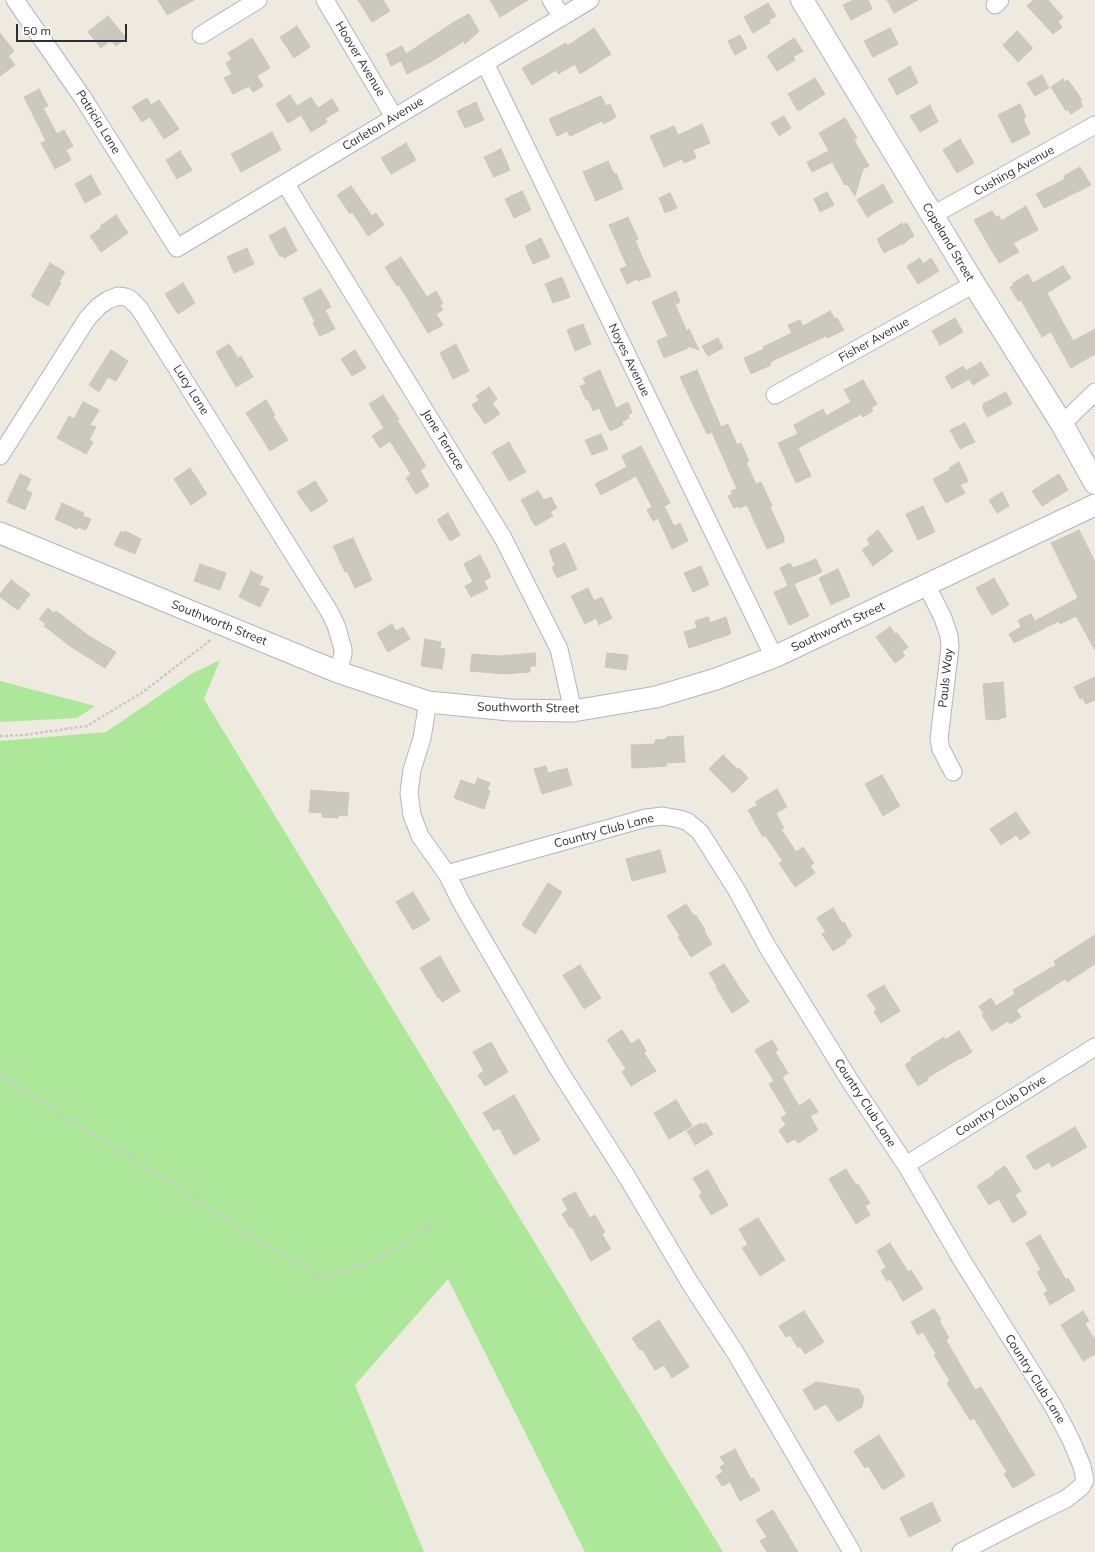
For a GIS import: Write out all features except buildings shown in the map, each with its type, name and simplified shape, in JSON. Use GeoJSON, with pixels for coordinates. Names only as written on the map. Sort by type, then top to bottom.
{"type":"FeatureCollection","features":[{"type":"Feature","properties":{"kind":"main road","name":"Copeland Street"},"geometry":{"type":"LineString","coordinates":[[802,0],[974,284],[1062,424],[1095,483]]}},
{"type":"Feature","properties":{"kind":"street","name":"Patricia Lane"},"geometry":{"type":"LineString","coordinates":[[15,0],[83,98],[177,248]]}},
{"type":"Feature","properties":{"kind":"street"},"geometry":{"type":"LineString","coordinates":[[201,35],[258,0]]}},
{"type":"Feature","properties":{"kind":"street","name":"Hoover Avenue"},"geometry":{"type":"LineString","coordinates":[[325,0],[394,117]]}},
{"type":"Feature","properties":{"kind":"street"},"geometry":{"type":"LineString","coordinates":[[551,0],[562,17]]}},
{"type":"Feature","properties":{"kind":"street","name":"Carleton Avenue"},"geometry":{"type":"LineString","coordinates":[[177,248],[590,0]]}},
{"type":"Feature","properties":{"kind":"street","name":"Noyes Avenue"},"geometry":{"type":"LineString","coordinates":[[485,63],[774,657]]}},
{"type":"Feature","properties":{"kind":"street","name":"Cushing Avenue"},"geometry":{"type":"LineString","coordinates":[[933,215],[1095,125]]}},
{"type":"Feature","properties":{"kind":"street","name":"Jane Terrace"},"geometry":{"type":"LineString","coordinates":[[285,183],[503,538],[559,649],[573,711]]}},
{"type":"Feature","properties":{"kind":"street","name":"Fisher Avenue"},"geometry":{"type":"LineString","coordinates":[[775,395],[974,284]]}},
{"type":"Feature","properties":{"kind":"street","name":"Lucy Lane"},"geometry":{"type":"LineString","coordinates":[[0,456],[87,319],[99,306],[108,300],[118,296],[130,299],[139,308],[329,611],[336,625],[343,648],[343,654],[338,672]]}},
{"type":"Feature","properties":{"kind":"street"},"geometry":{"type":"LineString","coordinates":[[1062,424],[1095,392]]}},
{"type":"Feature","properties":{"kind":"street","name":"Southworth Street"},"geometry":{"type":"LineString","coordinates":[[0,533],[338,672],[428,702],[510,710],[573,711],[656,697],[716,679],[774,657],[927,586],[1095,505]]}},
{"type":"Feature","properties":{"kind":"street","name":"Pauls Way"},"geometry":{"type":"LineString","coordinates":[[927,586],[943,618],[949,636],[950,647],[939,739],[941,749],[953,772]]}},
{"type":"Feature","properties":{"kind":"street"},"geometry":{"type":"LineString","coordinates":[[428,702],[424,726],[410,781],[409,804],[420,836],[447,874],[461,902],[553,1061],[627,1177],[690,1283],[735,1352],[852,1552]]}},
{"type":"Feature","properties":{"kind":"street","name":"Country Club Lane"},"geometry":{"type":"LineString","coordinates":[[447,874],[646,818],[663,816],[688,822],[700,832],[736,888],[767,946],[850,1081],[906,1165],[963,1262],[1053,1406],[1075,1448],[1085,1473],[1085,1480],[1081,1487],[1066,1499],[1037,1512],[961,1552]]}},
{"type":"Feature","properties":{"kind":"street","name":"Country Club Drive"},"geometry":{"type":"LineString","coordinates":[[906,1165],[1095,1047]]}},
{"type":"Feature","properties":{"kind":"path"},"geometry":{"type":"LineString","coordinates":[[0,736],[24,735],[87,726],[143,692],[228,627]]}},
{"type":"Feature","properties":{"kind":"path"},"geometry":{"type":"LineString","coordinates":[[0,1074],[319,1278],[375,1261],[435,1223]]}},
{"type":"Feature","properties":{"kind":"green space"},"geometry":{"type":"Polygon","coordinates":[[[220,660],[204,699],[723,1552],[585,1552],[448,1279],[355,1385],[424,1552],[0,1552],[0,741],[106,732],[191,674],[220,660]]]}},
{"type":"Feature","properties":{"kind":"green space"},"geometry":{"type":"Polygon","coordinates":[[[0,681],[95,706],[77,718],[0,722],[0,681]]]}}]}
